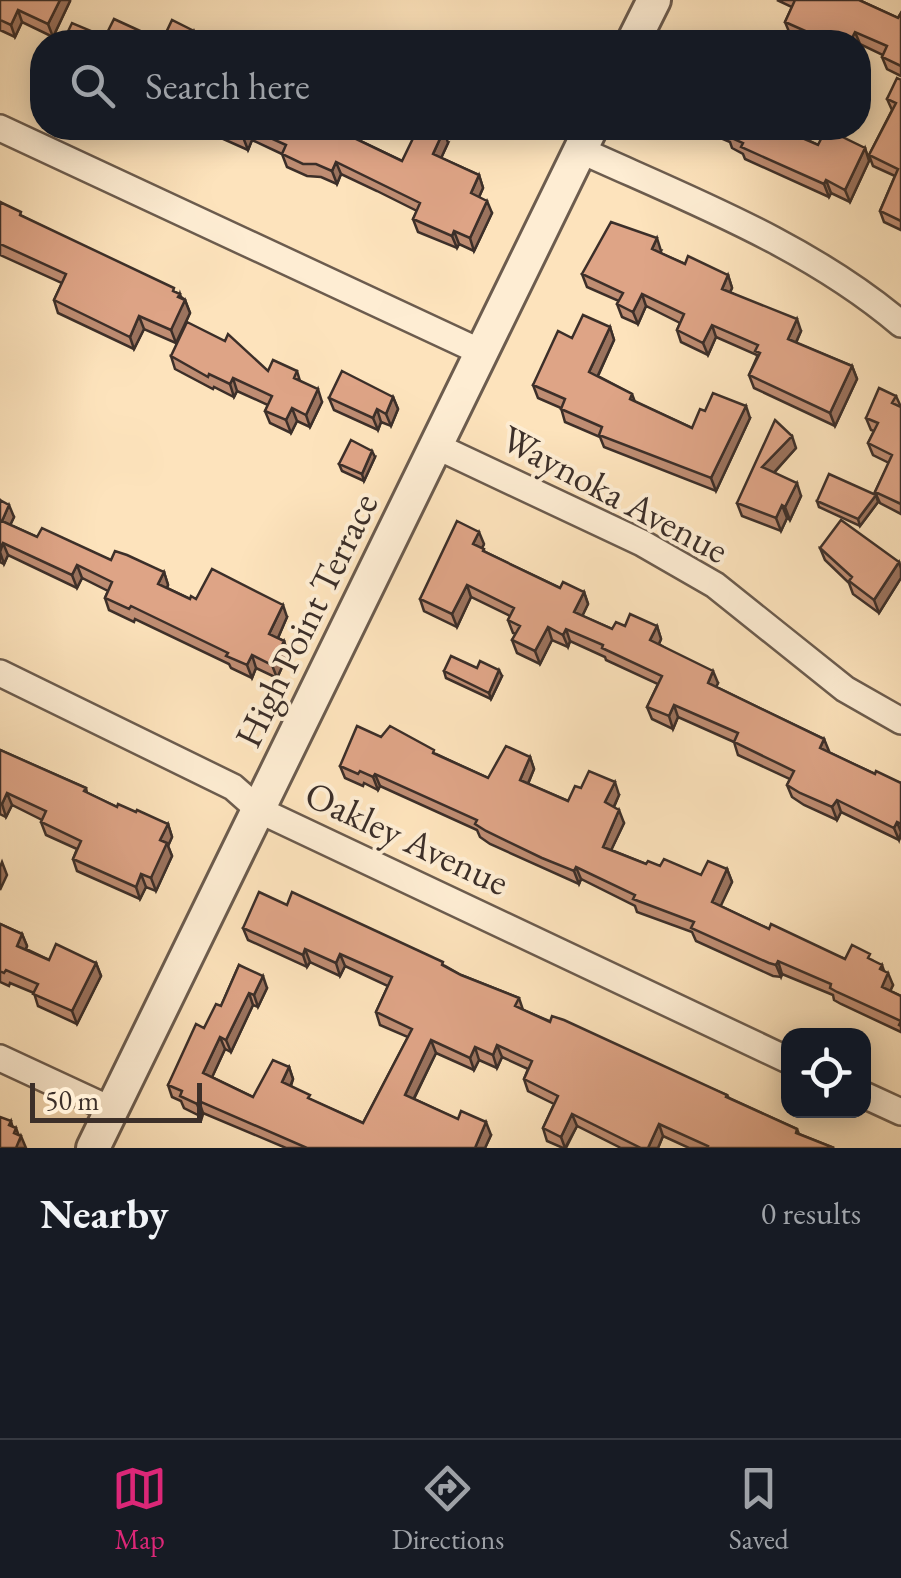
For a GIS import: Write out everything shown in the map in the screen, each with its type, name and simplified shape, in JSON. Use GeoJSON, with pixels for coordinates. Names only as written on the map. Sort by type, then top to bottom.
{"type":"FeatureCollection","features":[{"type":"Feature","properties":{"kind":"street"},"geometry":{"type":"LineString","coordinates":[[639,30],[654,0]]}},
{"type":"Feature","properties":{"kind":"street"},"geometry":{"type":"LineString","coordinates":[[0,128],[483,353]]}},
{"type":"Feature","properties":{"kind":"street","name":"High Point Terrace"},"geometry":{"type":"LineString","coordinates":[[106,1136],[258,810],[586,140]]}},
{"type":"Feature","properties":{"kind":"street"},"geometry":{"type":"LineString","coordinates":[[588,140],[805,257],[854,287],[901,324]]}},
{"type":"Feature","properties":{"kind":"street","name":"Waynoka Avenue"},"geometry":{"type":"LineString","coordinates":[[436,446],[642,543],[714,585],[845,689],[901,720]]}},
{"type":"Feature","properties":{"kind":"street","name":"Oakley Avenue"},"geometry":{"type":"LineString","coordinates":[[0,673],[232,787],[258,810],[781,1057]]}},
{"type":"Feature","properties":{"kind":"street"},"geometry":{"type":"LineString","coordinates":[[0,1058],[106,1136]]}},
{"type":"Feature","properties":{"kind":"street"},"geometry":{"type":"LineString","coordinates":[[871,1098],[901,1112]]}},
{"type":"Feature","properties":{"kind":"building"},"geometry":{"type":"Polygon","coordinates":[[[0,0],[60,0],[48,24],[18,10],[11,25],[0,20],[0,0]]]}},
{"type":"Feature","properties":{"kind":"building"},"geometry":{"type":"Polygon","coordinates":[[[795,0],[859,0],[898,18],[901,13],[901,66],[882,57],[887,46],[871,39],[871,30],[803,30],[785,22],[795,0]]]}},
{"type":"Feature","properties":{"kind":"building"},"geometry":{"type":"Polygon","coordinates":[[[114,19],[138,30],[108,30],[114,19]]]}},
{"type":"Feature","properties":{"kind":"building"},"geometry":{"type":"Polygon","coordinates":[[[172,20],[192,30],[167,30],[172,20]]]}},
{"type":"Feature","properties":{"kind":"building"},"geometry":{"type":"Polygon","coordinates":[[[72,23],[88,30],[69,30],[72,23]]]}},
{"type":"Feature","properties":{"kind":"building"},"geometry":{"type":"Polygon","coordinates":[[[897,78],[901,80],[901,221],[880,211],[898,169],[869,155],[896,103],[887,99],[897,78]]]}},
{"type":"Feature","properties":{"kind":"building"},"geometry":{"type":"Polygon","coordinates":[[[275,140],[358,140],[402,161],[412,140],[439,140],[433,154],[479,175],[471,193],[487,201],[470,238],[454,231],[452,236],[413,219],[420,203],[336,162],[332,171],[316,164],[303,164],[282,154],[286,145],[275,140]]]}},
{"type":"Feature","properties":{"kind":"building"},"geometry":{"type":"Polygon","coordinates":[[[736,140],[807,140],[818,145],[820,140],[849,140],[865,148],[845,190],[741,147],[743,143],[736,140]]]}},
{"type":"Feature","properties":{"kind":"building"},"geometry":{"type":"Polygon","coordinates":[[[0,202],[174,288],[180,294],[178,297],[185,300],[171,330],[139,316],[130,337],[54,300],[66,274],[0,244],[0,202]]]}},
{"type":"Feature","properties":{"kind":"building"},"geometry":{"type":"Polygon","coordinates":[[[611,222],[657,238],[652,249],[685,264],[688,256],[728,275],[722,289],[797,319],[788,339],[852,366],[830,413],[749,375],[760,353],[755,351],[758,345],[712,325],[703,343],[677,330],[684,314],[642,294],[633,312],[617,304],[623,293],[582,274],[611,222]]]}},
{"type":"Feature","properties":{"kind":"building"},"geometry":{"type":"Polygon","coordinates":[[[583,315],[610,327],[589,372],[632,394],[630,399],[692,428],[713,393],[746,406],[711,478],[599,435],[602,427],[561,409],[565,399],[533,385],[558,331],[572,338],[583,315]]]}},
{"type":"Feature","properties":{"kind":"building"},"geometry":{"type":"Polygon","coordinates":[[[187,322],[225,341],[228,334],[268,371],[273,360],[297,371],[294,378],[318,389],[306,415],[292,408],[286,420],[265,411],[272,396],[233,378],[230,384],[209,374],[208,377],[171,356],[187,322]]]}},
{"type":"Feature","properties":{"kind":"building"},"geometry":{"type":"Polygon","coordinates":[[[342,371],[393,397],[386,414],[377,409],[373,418],[329,398],[342,371]]]}},
{"type":"Feature","properties":{"kind":"building"},"geometry":{"type":"Polygon","coordinates":[[[879,388],[896,396],[892,403],[901,407],[901,504],[875,492],[892,455],[868,443],[878,423],[866,418],[879,388]]]}},
{"type":"Feature","properties":{"kind":"building"},"geometry":{"type":"Polygon","coordinates":[[[775,420],[792,436],[762,467],[797,483],[776,518],[737,503],[775,420]]]}},
{"type":"Feature","properties":{"kind":"building"},"geometry":{"type":"Polygon","coordinates":[[[351,440],[372,451],[362,474],[339,464],[351,440]]]}},
{"type":"Feature","properties":{"kind":"building"},"geometry":{"type":"Polygon","coordinates":[[[829,474],[876,495],[858,519],[817,501],[829,474]]]}},
{"type":"Feature","properties":{"kind":"building"},"geometry":{"type":"Polygon","coordinates":[[[0,500],[9,505],[2,521],[37,537],[42,528],[111,560],[115,551],[127,555],[164,572],[158,584],[190,599],[196,599],[212,569],[283,605],[269,634],[284,641],[272,665],[252,655],[247,665],[131,606],[129,609],[105,598],[112,582],[77,565],[72,575],[3,543],[0,550],[0,500]]]}},
{"type":"Feature","properties":{"kind":"building"},"geometry":{"type":"Polygon","coordinates":[[[841,520],[899,562],[874,600],[849,581],[852,577],[820,548],[841,520]]]}},
{"type":"Feature","properties":{"kind":"building"},"geometry":{"type":"Polygon","coordinates":[[[457,521],[479,532],[473,544],[483,551],[560,588],[563,582],[584,592],[574,612],[612,629],[616,622],[625,626],[630,614],[657,626],[650,640],[713,671],[708,683],[824,739],[820,748],[901,783],[901,824],[897,822],[894,828],[837,800],[832,807],[800,793],[787,785],[794,771],[734,742],[738,733],[674,705],[669,716],[647,707],[662,676],[602,648],[603,645],[566,629],[563,635],[548,627],[535,651],[512,640],[520,626],[508,620],[514,608],[467,585],[452,614],[420,599],[457,521]]]}},
{"type":"Feature","properties":{"kind":"building"},"geometry":{"type":"Polygon","coordinates":[[[451,656],[477,668],[480,661],[499,670],[489,693],[444,671],[451,656]]]}},
{"type":"Feature","properties":{"kind":"building"},"geometry":{"type":"Polygon","coordinates":[[[357,726],[381,737],[390,726],[434,750],[433,753],[488,778],[506,746],[530,757],[520,780],[568,801],[575,786],[581,788],[589,771],[615,782],[605,802],[619,810],[603,847],[646,864],[648,861],[660,866],[664,859],[701,875],[708,861],[727,869],[712,902],[769,929],[771,924],[845,959],[852,945],[870,954],[868,958],[888,973],[882,987],[901,996],[901,1021],[837,992],[830,988],[831,984],[778,961],[776,965],[769,963],[691,928],[694,922],[633,899],[635,895],[576,867],[574,871],[542,858],[486,831],[475,824],[477,820],[375,774],[358,774],[340,766],[357,726]]]}},
{"type":"Feature","properties":{"kind":"building"},"geometry":{"type":"Polygon","coordinates":[[[0,750],[86,788],[84,791],[117,807],[118,804],[137,810],[168,824],[160,840],[167,843],[151,878],[141,874],[136,887],[73,859],[81,841],[41,822],[46,811],[7,793],[0,803],[0,750]]]}},
{"type":"Feature","properties":{"kind":"building"},"geometry":{"type":"Polygon","coordinates":[[[259,892],[287,905],[292,892],[443,962],[442,965],[461,975],[519,998],[515,1006],[550,1022],[552,1016],[564,1020],[834,1148],[707,1148],[659,1124],[648,1148],[641,1148],[572,1114],[561,1137],[543,1128],[558,1096],[524,1079],[532,1061],[497,1045],[493,1055],[475,1047],[470,1058],[431,1040],[405,1095],[458,1119],[461,1111],[486,1122],[475,1148],[307,1148],[199,1101],[197,1104],[168,1085],[196,1024],[204,1028],[216,1004],[221,1006],[239,965],[263,976],[254,995],[249,993],[226,1040],[220,1037],[203,1073],[253,1097],[273,1060],[289,1067],[282,1082],[363,1123],[412,1029],[376,1012],[392,977],[340,954],[336,963],[305,949],[303,955],[243,928],[259,892]]]}},
{"type":"Feature","properties":{"kind":"building"},"geometry":{"type":"Polygon","coordinates":[[[0,924],[22,934],[17,946],[49,960],[56,944],[96,963],[72,1011],[33,994],[38,984],[0,971],[0,924]]]}},
{"type":"Feature","properties":{"kind":"building"},"geometry":{"type":"Polygon","coordinates":[[[0,1117],[11,1121],[9,1125],[16,1128],[14,1133],[21,1136],[16,1148],[0,1148],[0,1117]]]}}]}
